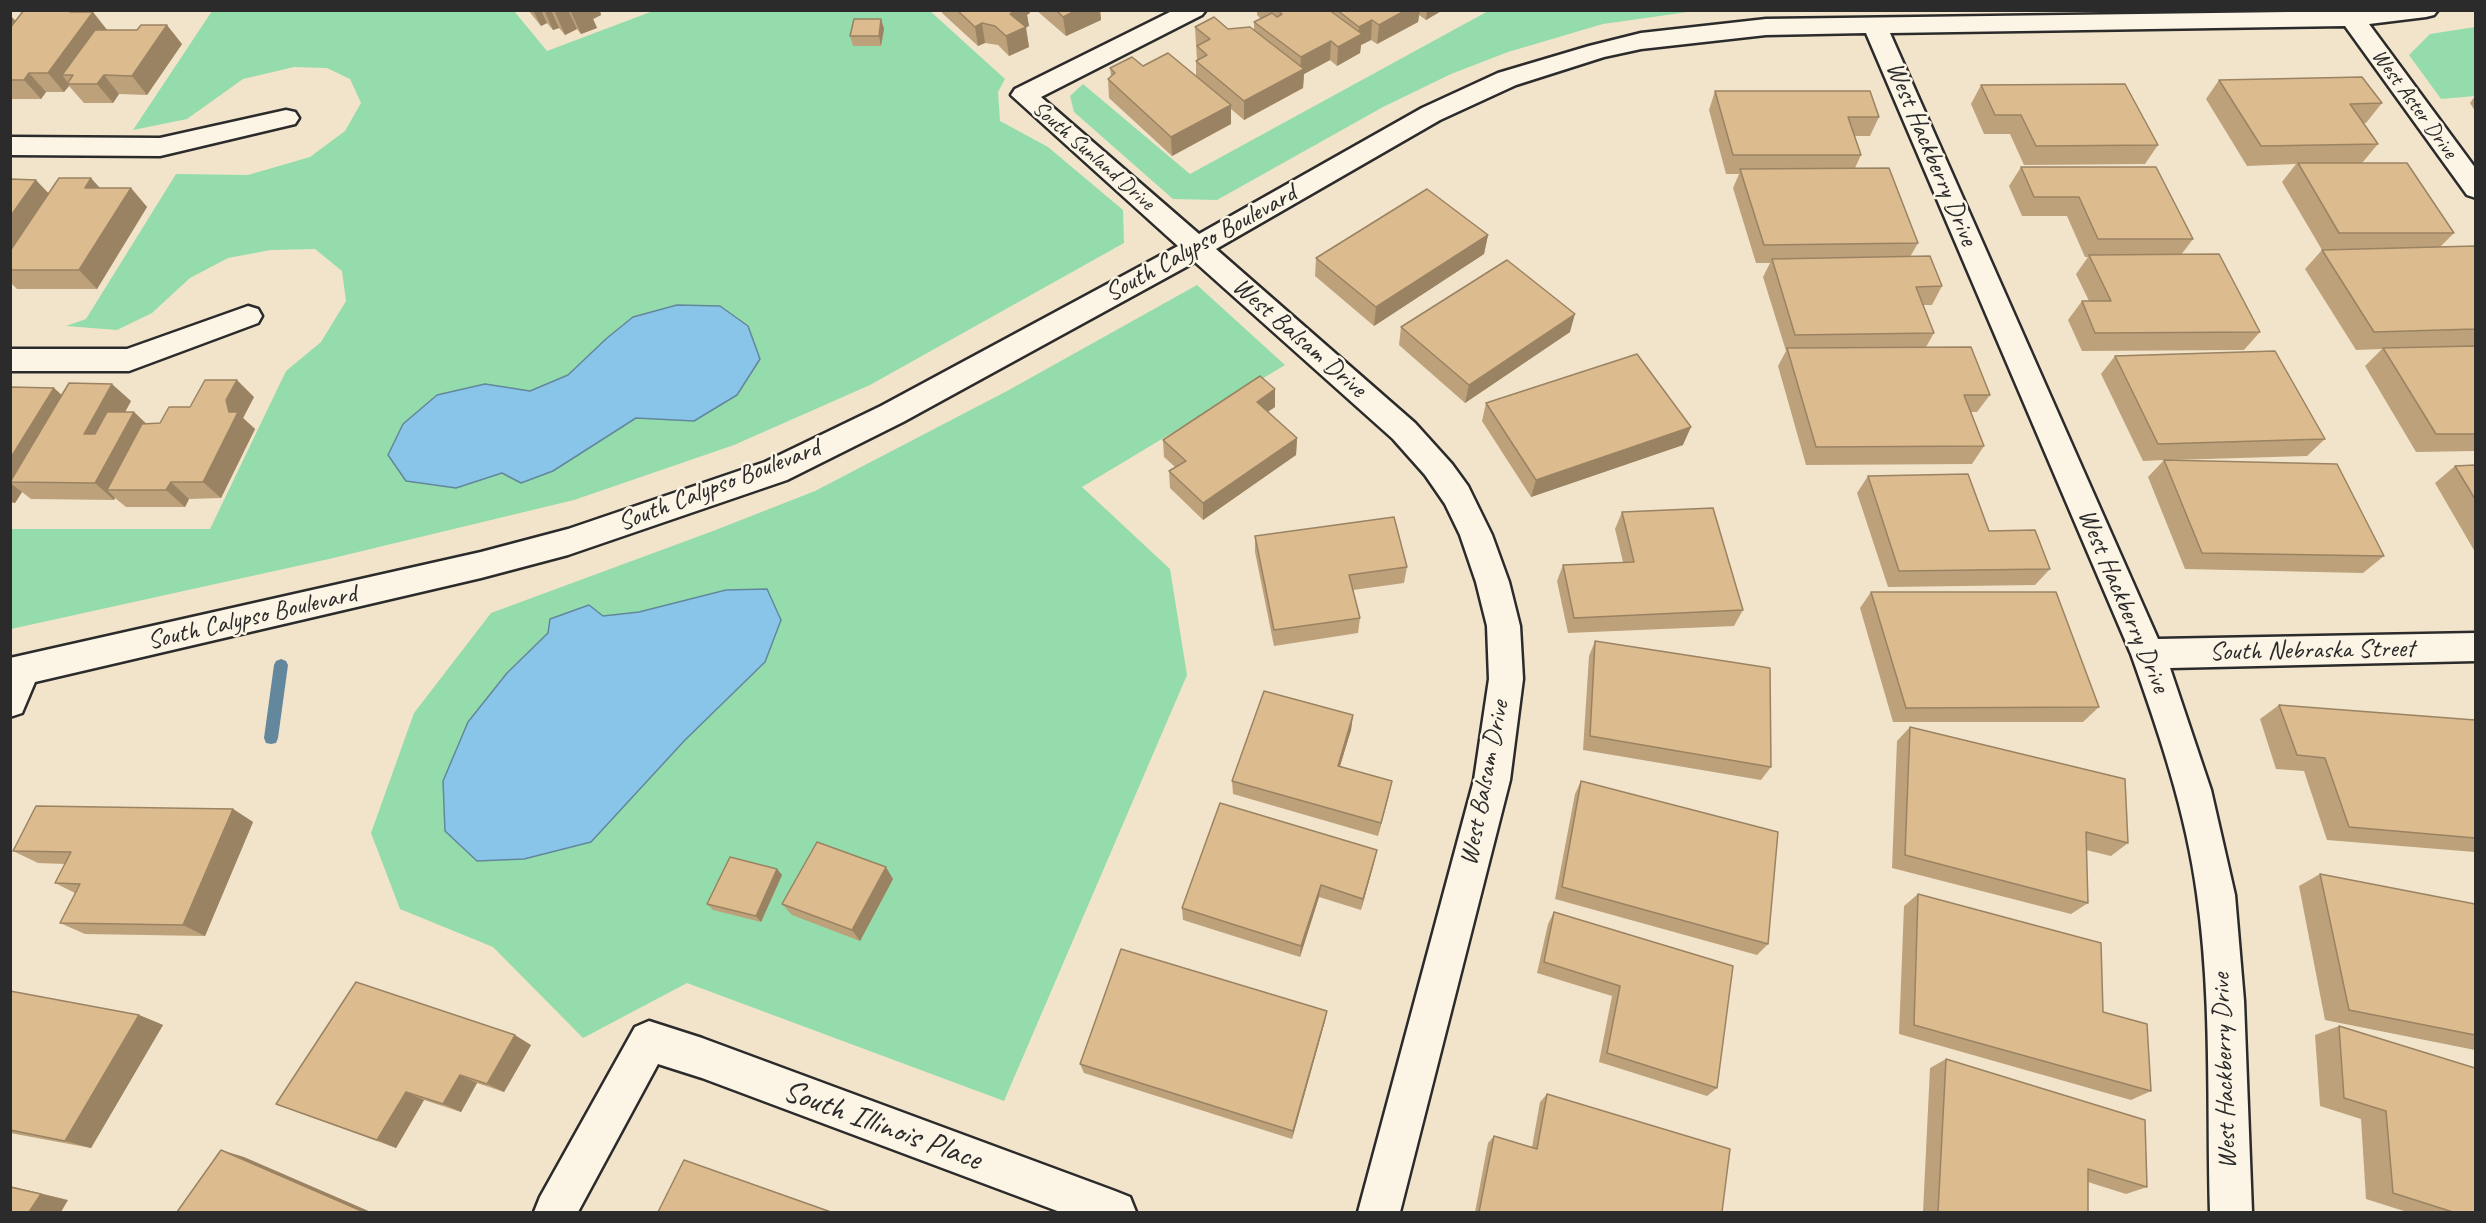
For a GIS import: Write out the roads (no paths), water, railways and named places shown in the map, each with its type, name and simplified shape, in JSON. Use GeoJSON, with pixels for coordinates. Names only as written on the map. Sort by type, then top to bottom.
{"type":"FeatureCollection","features":[{"type":"Feature","properties":{"kind":"street","name":"South Sunland Drive"},"geometry":{"type":"LineString","coordinates":[[1194,10],[1024,95],[1197,248]]}},
{"type":"Feature","properties":{"kind":"street","name":"South Calypso Boulevard"},"geometry":{"type":"LineString","coordinates":[[16,672],[480,565],[568,542],[776,471],[892,414],[1197,248],[1431,114],[1508,79],[1598,51],[1641,41],[1766,27],[2352,18],[2426,10]]}},
{"type":"Feature","properties":{"kind":"street","name":"West Aster Drive"},"geometry":{"type":"LineString","coordinates":[[2352,18],[2475,189]]}},
{"type":"Feature","properties":{"kind":"street","name":"West Hackberry Drive"},"geometry":{"type":"LineString","coordinates":[[1874,24],[2148,654],[2181,745],[2205,840],[2220,929],[2231,1212]]}},
{"type":"Feature","properties":{"kind":"street"},"geometry":{"type":"LineString","coordinates":[[10,146],[160,147],[286,118]]}},
{"type":"Feature","properties":{"kind":"street","name":"West Balsam Drive"},"geometry":{"type":"LineString","coordinates":[[1197,248],[1404,431],[1447,479],[1472,525],[1491,576],[1506,644],[1504,709],[1492,780],[1379,1212]]}},
{"type":"Feature","properties":{"kind":"street"},"geometry":{"type":"LineString","coordinates":[[10,360],[129,360],[248,316]]}},
{"type":"Feature","properties":{"kind":"street","name":"South Nebraska Street"},"geometry":{"type":"LineString","coordinates":[[2148,654],[2475,647]]}},
{"type":"Feature","properties":{"kind":"street"},"geometry":{"type":"LineString","coordinates":[[10,702],[16,672]]}},
{"type":"Feature","properties":{"kind":"street","name":"South Illinois Place"},"geometry":{"type":"LineString","coordinates":[[555,1212],[649,1041],[702,1058],[1115,1212]]}},
{"type":"Feature","properties":{"kind":"water"},"geometry":{"type":"Polygon","coordinates":[[[677,305],[720,306],[748,326],[760,359],[737,395],[694,421],[636,418],[553,471],[521,483],[502,473],[456,488],[406,481],[388,455],[403,424],[437,395],[485,384],[530,391],[568,375],[633,317],[677,305]]]}},
{"type":"Feature","properties":{"kind":"water"},"geometry":{"type":"Polygon","coordinates":[[[767,589],[781,620],[765,662],[685,740],[591,842],[524,859],[477,861],[445,831],[443,781],[468,722],[507,673],[548,633],[550,619],[589,605],[603,616],[639,612],[726,590],[767,589]]]}},
{"type":"Feature","properties":{"kind":"waterway"},"geometry":{"type":"LineString","coordinates":[[271,738],[281,665]]}}]}
